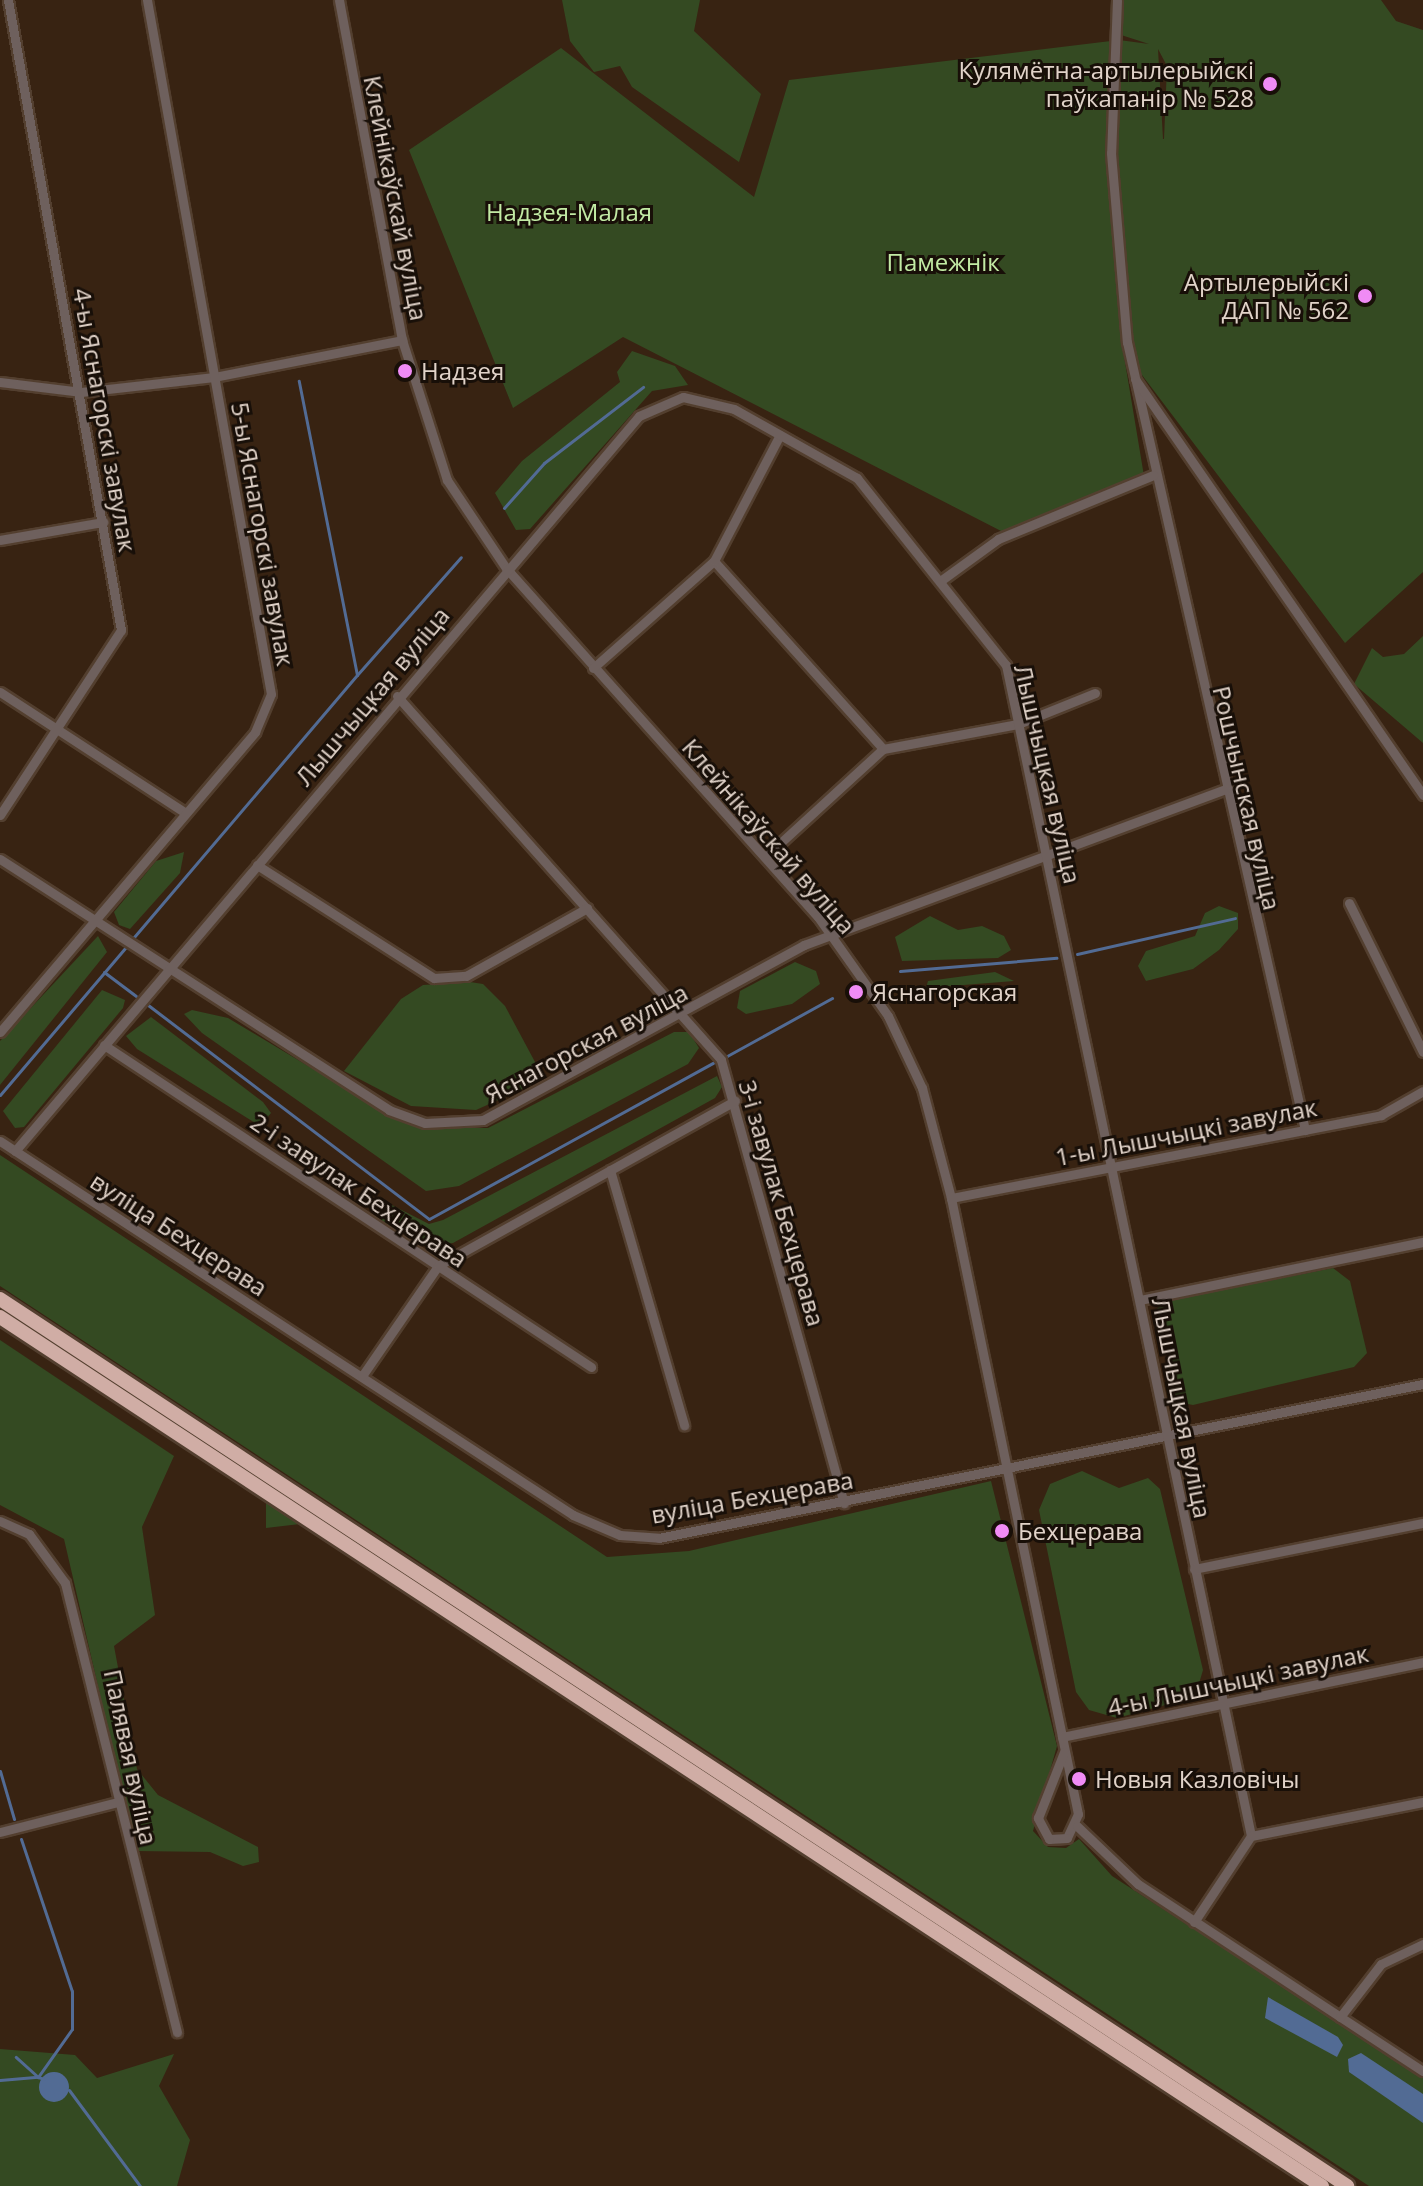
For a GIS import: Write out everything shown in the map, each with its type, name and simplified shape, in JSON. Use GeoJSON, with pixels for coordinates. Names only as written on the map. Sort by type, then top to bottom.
{"type":"FeatureCollection","features":[{"type":"Feature","properties":{"kind":"highway"},"geometry":{"type":"LineString","coordinates":[[0,1299],[1347,2186]]}},
{"type":"Feature","properties":{"kind":"highway"},"geometry":{"type":"LineString","coordinates":[[0,1317],[1322,2186]]}},
{"type":"Feature","properties":{"kind":"street","name":"4-ы Яснагорскі завулак"},"geometry":{"type":"LineString","coordinates":[[0,815],[121,630],[81,392],[8,0]]}},
{"type":"Feature","properties":{"kind":"street","name":"5-ы Яснагорскі завулак"},"geometry":{"type":"LineString","coordinates":[[0,1032],[255,732],[271,694],[147,0]]}},
{"type":"Feature","properties":{"kind":"street","name":"Клейнікаўскай вуліца"},"geometry":{"type":"LineString","coordinates":[[339,0],[402,340],[447,480],[506,568],[831,935],[888,1016],[922,1088],[951,1198],[1062,1737],[1077,1826]]}},
{"type":"Feature","properties":{"kind":"street","name":"Рошчынская вуліца"},"geometry":{"type":"LineString","coordinates":[[1117,0],[1115,253],[1133,376],[1224,790],[1305,1130]]}},
{"type":"Feature","properties":{"kind":"street"},"geometry":{"type":"LineString","coordinates":[[0,382],[81,392],[214,377],[402,340]]}},
{"type":"Feature","properties":{"kind":"street"},"geometry":{"type":"LineString","coordinates":[[1133,376],[1423,795]]}},
{"type":"Feature","properties":{"kind":"street","name":"Лышчыцкая вуліца"},"geometry":{"type":"LineString","coordinates":[[15,1151],[506,568],[657,403],[706,399],[780,435],[857,478],[943,579],[1006,665],[1251,1836]]}},
{"type":"Feature","properties":{"kind":"street"},"geometry":{"type":"LineString","coordinates":[[593,668],[714,561],[780,435]]}},
{"type":"Feature","properties":{"kind":"street"},"geometry":{"type":"LineString","coordinates":[[943,579],[998,539],[1153,475]]}},
{"type":"Feature","properties":{"kind":"street"},"geometry":{"type":"LineString","coordinates":[[0,540],[103,522]]}},
{"type":"Feature","properties":{"kind":"street"},"geometry":{"type":"LineString","coordinates":[[714,561],[883,749]]}},
{"type":"Feature","properties":{"kind":"street"},"geometry":{"type":"LineString","coordinates":[[0,692],[184,812]]}},
{"type":"Feature","properties":{"kind":"street"},"geometry":{"type":"LineString","coordinates":[[765,857],[883,749],[1018,724],[1095,693]]}},
{"type":"Feature","properties":{"kind":"street","name":"3-і завулак Бехцерава"},"geometry":{"type":"LineString","coordinates":[[397,696],[721,1060],[735,1101],[844,1503]]}},
{"type":"Feature","properties":{"kind":"street","name":"Яснагорская вуліца"},"geometry":{"type":"LineString","coordinates":[[0,859],[325,1075],[425,1123],[483,1120],[831,935],[1048,859],[1224,790]]}},
{"type":"Feature","properties":{"kind":"street"},"geometry":{"type":"LineString","coordinates":[[257,865],[434,978],[466,976],[587,908]]}},
{"type":"Feature","properties":{"kind":"street"},"geometry":{"type":"LineString","coordinates":[[1349,903],[1423,1052]]}},
{"type":"Feature","properties":{"kind":"street","name":"2-і завулак Бехцерава"},"geometry":{"type":"LineString","coordinates":[[104,1045],[591,1367]]}},
{"type":"Feature","properties":{"kind":"street","name":"1-ы Лышчыцкі завулак"},"geometry":{"type":"LineString","coordinates":[[951,1198],[1381,1115],[1423,1091]]}},
{"type":"Feature","properties":{"kind":"street"},"geometry":{"type":"LineString","coordinates":[[362,1376],[438,1266],[735,1101]]}},
{"type":"Feature","properties":{"kind":"street","name":"вуліца Бехцерава"},"geometry":{"type":"LineString","coordinates":[[0,1141],[573,1515],[620,1535],[659,1538],[844,1503],[1005,1467],[1169,1438],[1423,1384]]}},
{"type":"Feature","properties":{"kind":"street"},"geometry":{"type":"LineString","coordinates":[[610,1170],[684,1425]]}},
{"type":"Feature","properties":{"kind":"street"},"geometry":{"type":"LineString","coordinates":[[1140,1300],[1423,1242]]}},
{"type":"Feature","properties":{"kind":"street","name":"Палявая вуліца"},"geometry":{"type":"LineString","coordinates":[[0,1521],[29,1534],[65,1583],[89,1656],[118,1802],[177,2032]]}},
{"type":"Feature","properties":{"kind":"street"},"geometry":{"type":"LineString","coordinates":[[1194,1569],[1423,1523]]}},
{"type":"Feature","properties":{"kind":"street","name":"4-ы Лышчыцкі завулак"},"geometry":{"type":"LineString","coordinates":[[1062,1737],[1423,1662]]}},
{"type":"Feature","properties":{"kind":"street"},"geometry":{"type":"LineString","coordinates":[[1064,1752],[1039,1825],[1060,1839],[1077,1826],[1120,1871],[1423,2071]]}},
{"type":"Feature","properties":{"kind":"street"},"geometry":{"type":"LineString","coordinates":[[0,1832],[118,1802]]}},
{"type":"Feature","properties":{"kind":"street"},"geometry":{"type":"LineString","coordinates":[[1194,1922],[1251,1836],[1423,1802]]}},
{"type":"Feature","properties":{"kind":"street"},"geometry":{"type":"LineString","coordinates":[[1340,2017],[1381,1964],[1423,1944]]}},
{"type":"Feature","properties":{"kind":"green space"},"geometry":{"type":"Polygon","coordinates":[[[562,0],[700,0],[694,31],[761,94],[739,162],[632,87],[620,66],[594,72],[570,41],[562,0]]]}},
{"type":"Feature","properties":{"kind":"green space","name":"Памежнік"},"geometry":{"type":"Polygon","coordinates":[[[1123,0],[1381,0],[1396,21],[1423,30],[1423,572],[1345,643],[1123,350],[1144,476],[1003,532],[623,337],[513,408],[409,150],[561,48],[754,197],[789,80],[1119,40],[1149,44],[1118,34],[1123,0]],[[1158,49],[1163,139],[1164,139],[1167,66],[1158,49]]]}},
{"type":"Feature","properties":{"kind":"green space"},"geometry":{"type":"Polygon","coordinates":[[[632,351],[675,366],[688,385],[652,391],[530,529],[516,530],[495,493],[522,461],[620,382],[617,372],[632,351]]]}},
{"type":"Feature","properties":{"kind":"green space"},"geometry":{"type":"Polygon","coordinates":[[[1423,636],[1423,743],[1354,684],[1372,648],[1383,657],[1404,654],[1423,636]]]}},
{"type":"Feature","properties":{"kind":"green space"},"geometry":{"type":"Polygon","coordinates":[[[184,852],[180,873],[130,929],[119,925],[114,912],[156,861],[184,852]]]}},
{"type":"Feature","properties":{"kind":"green space"},"geometry":{"type":"Polygon","coordinates":[[[1219,906],[1238,913],[1238,929],[1219,950],[1193,969],[1146,981],[1138,966],[1146,951],[1195,936],[1205,913],[1219,906]]]}},
{"type":"Feature","properties":{"kind":"green space"},"geometry":{"type":"Polygon","coordinates":[[[930,916],[958,930],[982,926],[1004,936],[1011,950],[998,958],[902,961],[895,937],[930,916]]]}},
{"type":"Feature","properties":{"kind":"green space"},"geometry":{"type":"Polygon","coordinates":[[[98,936],[107,952],[0,1085],[0,1041],[98,936]]]}},
{"type":"Feature","properties":{"kind":"green space"},"geometry":{"type":"Polygon","coordinates":[[[795,962],[816,971],[820,984],[792,1004],[746,1014],[737,1008],[740,991],[795,962]]]}},
{"type":"Feature","properties":{"kind":"green space"},"geometry":{"type":"Polygon","coordinates":[[[995,972],[1014,981],[926,988],[928,981],[995,972]]]}},
{"type":"Feature","properties":{"kind":"green space"},"geometry":{"type":"Polygon","coordinates":[[[483,984],[505,1006],[542,1075],[536,1083],[476,1110],[411,1106],[344,1071],[401,999],[423,985],[483,984]]]}},
{"type":"Feature","properties":{"kind":"green space"},"geometry":{"type":"Polygon","coordinates":[[[102,990],[125,1000],[123,1008],[24,1127],[15,1128],[3,1111],[102,990]]]}},
{"type":"Feature","properties":{"kind":"green space"},"geometry":{"type":"Polygon","coordinates":[[[192,1010],[228,1018],[398,1120],[437,1128],[488,1128],[674,1032],[689,1032],[699,1048],[688,1064],[459,1186],[426,1191],[202,1033],[184,1014],[192,1010]]]}},
{"type":"Feature","properties":{"kind":"green space"},"geometry":{"type":"Polygon","coordinates":[[[151,1017],[263,1102],[271,1113],[260,1126],[137,1049],[126,1036],[151,1017]]]}},
{"type":"Feature","properties":{"kind":"green space"},"geometry":{"type":"Polygon","coordinates":[[[717,1076],[722,1087],[715,1098],[453,1243],[428,1246],[381,1221],[376,1209],[384,1201],[429,1224],[443,1220],[717,1076]]]}},
{"type":"Feature","properties":{"kind":"green space"},"geometry":{"type":"Polygon","coordinates":[[[0,1155],[607,1557],[689,1551],[991,1481],[1057,1746],[1033,1831],[1048,1847],[1066,1848],[1079,1839],[1112,1876],[1423,2077],[1423,2186],[1369,2186],[0,1286],[0,1155]]]}},
{"type":"Feature","properties":{"kind":"green space"},"geometry":{"type":"Polygon","coordinates":[[[1333,1268],[1350,1281],[1367,1353],[1354,1367],[1193,1405],[1177,1402],[1156,1310],[1165,1301],[1333,1268]]]}},
{"type":"Feature","properties":{"kind":"green space"},"geometry":{"type":"Polygon","coordinates":[[[0,1340],[174,1456],[142,1527],[155,1615],[114,1646],[137,1769],[158,1795],[258,1847],[259,1862],[243,1866],[210,1852],[136,1851],[64,1539],[0,1505],[0,1340]]]}},
{"type":"Feature","properties":{"kind":"green space"},"geometry":{"type":"Polygon","coordinates":[[[1082,1471],[1119,1488],[1148,1478],[1160,1489],[1203,1670],[1195,1697],[1117,1718],[1089,1710],[1076,1692],[1039,1510],[1050,1484],[1082,1471]]]}},
{"type":"Feature","properties":{"kind":"green space"},"geometry":{"type":"Polygon","coordinates":[[[266,1502],[300,1524],[266,1528],[266,1502]]]}},
{"type":"Feature","properties":{"kind":"green space"},"geometry":{"type":"Polygon","coordinates":[[[0,2049],[75,2055],[97,2078],[174,2054],[159,2086],[190,2140],[177,2186],[0,2186],[0,2049]]]}},
{"type":"Feature","properties":{"kind":"water"},"geometry":{"type":"Polygon","coordinates":[[[1268,1997],[1338,2037],[1343,2045],[1337,2057],[1265,2018],[1268,1997]]]}},
{"type":"Feature","properties":{"kind":"water"},"geometry":{"type":"Polygon","coordinates":[[[1361,2053],[1423,2094],[1423,2123],[1349,2072],[1348,2059],[1361,2053]]]}},
{"type":"Feature","properties":{"kind":"water"},"geometry":{"type":"Polygon","coordinates":[[[54,2072],[65,2076],[69,2087],[65,2098],[54,2102],[43,2098],[39,2087],[43,2076],[54,2072]]]}},
{"type":"Feature","properties":{"kind":"waterway"},"geometry":{"type":"LineString","coordinates":[[134,937],[357,675],[299,381]]}},
{"type":"Feature","properties":{"kind":"waterway"},"geometry":{"type":"LineString","coordinates":[[504,508],[544,463],[643,387]]}},
{"type":"Feature","properties":{"kind":"waterway"},"geometry":{"type":"LineString","coordinates":[[357,675],[461,557]]}},
{"type":"Feature","properties":{"kind":"waterway"},"geometry":{"type":"LineString","coordinates":[[1077,954],[1235,918]]}},
{"type":"Feature","properties":{"kind":"waterway"},"geometry":{"type":"LineString","coordinates":[[0,1095],[125,948]]}},
{"type":"Feature","properties":{"kind":"waterway"},"geometry":{"type":"LineString","coordinates":[[900,971],[1056,958]]}},
{"type":"Feature","properties":{"kind":"waterway"},"geometry":{"type":"LineString","coordinates":[[104,972],[136,996]]}},
{"type":"Feature","properties":{"kind":"waterway"},"geometry":{"type":"LineString","coordinates":[[727,1056],[832,998]]}},
{"type":"Feature","properties":{"kind":"waterway"},"geometry":{"type":"LineString","coordinates":[[148,1005],[429,1219],[713,1063]]}},
{"type":"Feature","properties":{"kind":"waterway"},"geometry":{"type":"LineString","coordinates":[[0,1771],[14,1819]]}},
{"type":"Feature","properties":{"kind":"waterway"},"geometry":{"type":"LineString","coordinates":[[21,1839],[72,1991],[72,2029],[38,2077],[44,2079]]}},
{"type":"Feature","properties":{"kind":"waterway"},"geometry":{"type":"LineString","coordinates":[[0,2080],[38,2077],[16,2057]]}},
{"type":"Feature","properties":{"kind":"waterway"},"geometry":{"type":"LineString","coordinates":[[69,2090],[140,2186]]}},
{"type":"Feature","properties":{"kind":"place","name":"Кулямётна-артылерыйскі паўкапанір № 528"},"geometry":{"type":"Point","coordinates":[1270,84]}},
{"type":"Feature","properties":{"kind":"place","name":"Артылерыйскі ДАП № 562"},"geometry":{"type":"Point","coordinates":[1365,296]}},
{"type":"Feature","properties":{"kind":"place","name":"Надзея"},"geometry":{"type":"Point","coordinates":[405,371]}},
{"type":"Feature","properties":{"kind":"place","name":"Яснагорская"},"geometry":{"type":"Point","coordinates":[856,992]}},
{"type":"Feature","properties":{"kind":"place","name":"Бехцерава"},"geometry":{"type":"Point","coordinates":[1002,1531]}},
{"type":"Feature","properties":{"kind":"place","name":"Новыя Казловічы"},"geometry":{"type":"Point","coordinates":[1079,1779]}},
{"type":"Feature","properties":{"kind":"park label","name":"Надзея-Малая"},"geometry":{"type":"Point","coordinates":[569,212]}}]}
